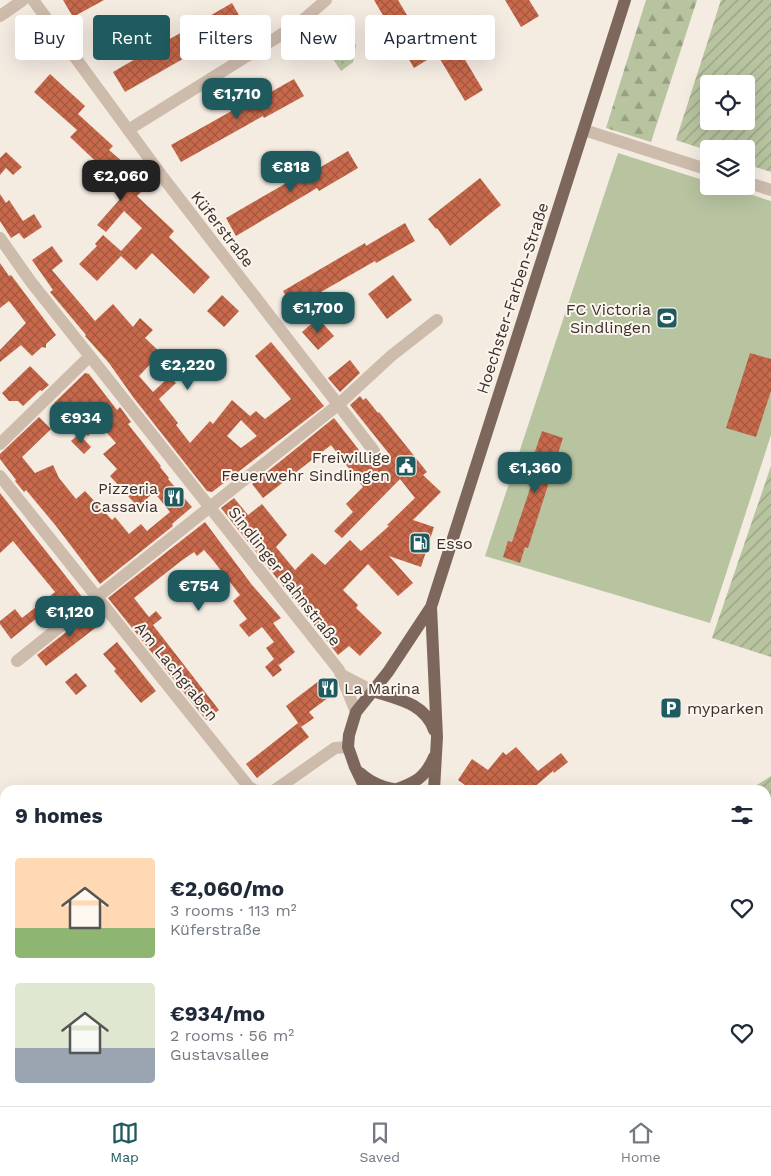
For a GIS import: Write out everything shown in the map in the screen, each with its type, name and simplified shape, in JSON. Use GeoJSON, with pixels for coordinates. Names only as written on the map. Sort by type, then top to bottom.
{"type":"FeatureCollection","features":[{"type":"Feature","properties":{"kind":"main road","name":"Hoechster-Farben-Straße"},"geometry":{"type":"LineString","coordinates":[[348,747],[349,734],[355,716],[388,672],[431,607],[625,0]]}},
{"type":"Feature","properties":{"kind":"main road","name":"Hoechster-Farben-Straße"},"geometry":{"type":"LineString","coordinates":[[431,607],[436,737],[434,785]]}},
{"type":"Feature","properties":{"kind":"main road"},"geometry":{"type":"LineString","coordinates":[[372,691],[418,707],[431,722],[436,737]]}},
{"type":"Feature","properties":{"kind":"main road"},"geometry":{"type":"LineString","coordinates":[[355,716],[378,702],[401,700]]}},
{"type":"Feature","properties":{"kind":"main road"},"geometry":{"type":"LineString","coordinates":[[348,747],[364,785]]}},
{"type":"Feature","properties":{"kind":"main road"},"geometry":{"type":"LineString","coordinates":[[409,785],[422,777],[430,768],[436,753]]}},
{"type":"Feature","properties":{"kind":"main road"},"geometry":{"type":"LineString","coordinates":[[355,767],[369,781],[380,785]]}},
{"type":"Feature","properties":{"kind":"street"},"geometry":{"type":"LineString","coordinates":[[0,16],[23,0]]}},
{"type":"Feature","properties":{"kind":"street","name":"Küferstraße"},"geometry":{"type":"LineString","coordinates":[[33,0],[128,130],[374,451]]}},
{"type":"Feature","properties":{"kind":"street"},"geometry":{"type":"LineString","coordinates":[[128,130],[273,40],[304,19],[326,0]]}},
{"type":"Feature","properties":{"kind":"street"},"geometry":{"type":"LineString","coordinates":[[584,130],[700,167]]}},
{"type":"Feature","properties":{"kind":"street"},"geometry":{"type":"LineString","coordinates":[[755,185],[771,190]]}},
{"type":"Feature","properties":{"kind":"street","name":"Sindlinger Bahnstraße"},"geometry":{"type":"LineString","coordinates":[[0,238],[31,282],[342,675],[355,716]]}},
{"type":"Feature","properties":{"kind":"street"},"geometry":{"type":"LineString","coordinates":[[17,661],[339,404],[391,356],[437,320]]}},
{"type":"Feature","properties":{"kind":"street"},"geometry":{"type":"LineString","coordinates":[[0,444],[90,356]]}},
{"type":"Feature","properties":{"kind":"street","name":"Am Lachgraben"},"geometry":{"type":"LineString","coordinates":[[0,476],[247,785]]}},
{"type":"Feature","properties":{"kind":"street","name":"Sindlinger Bahnstraße"},"geometry":{"type":"LineString","coordinates":[[342,675],[372,691]]}},
{"type":"Feature","properties":{"kind":"street"},"geometry":{"type":"LineString","coordinates":[[282,785],[335,748],[348,747]]}},
{"type":"Feature","properties":{"kind":"street"},"geometry":{"type":"LineString","coordinates":[[292,785],[307,767]]}},
{"type":"Feature","properties":{"kind":"green space"},"geometry":{"type":"Polygon","coordinates":[[[646,0],[697,0],[651,142],[606,128],[646,0]]]}},
{"type":"Feature","properties":{"kind":"green space"},"geometry":{"type":"Polygon","coordinates":[[[721,0],[771,0],[771,172],[755,167],[755,140],[700,140],[700,148],[676,140],[721,0]]]}},
{"type":"Feature","properties":{"kind":"green space"},"geometry":{"type":"Polygon","coordinates":[[[334,60],[353,60],[353,62],[341,71],[334,60]]]}},
{"type":"Feature","properties":{"kind":"green space","name":"FC Victoria Sindlingen"},"geometry":{"type":"Polygon","coordinates":[[[618,153],[700,179],[700,195],[752,195],[771,201],[771,435],[710,623],[485,556],[618,153]]]}},
{"type":"Feature","properties":{"kind":"green space"},"geometry":{"type":"Polygon","coordinates":[[[771,466],[771,657],[712,638],[771,466]]]}},
{"type":"Feature","properties":{"kind":"green space"},"geometry":{"type":"Polygon","coordinates":[[[771,776],[771,785],[757,785],[771,776]]]}},
{"type":"Feature","properties":{"kind":"building"},"geometry":{"type":"Polygon","coordinates":[[[63,0],[104,0],[77,15],[72,15],[63,0]]]}},
{"type":"Feature","properties":{"kind":"building"},"geometry":{"type":"Polygon","coordinates":[[[374,0],[398,0],[407,15],[383,15],[374,0]]]}},
{"type":"Feature","properties":{"kind":"building"},"geometry":{"type":"Polygon","coordinates":[[[505,0],[529,0],[539,16],[521,27],[505,0]]]}},
{"type":"Feature","properties":{"kind":"building"},"geometry":{"type":"Polygon","coordinates":[[[232,3],[239,15],[211,15],[232,3]]]}},
{"type":"Feature","properties":{"kind":"building"},"geometry":{"type":"Polygon","coordinates":[[[180,33],[181,60],[125,92],[113,72],[134,60],[170,60],[170,39],[180,33]]]}},
{"type":"Feature","properties":{"kind":"building"},"geometry":{"type":"Polygon","coordinates":[[[409,60],[427,60],[414,68],[409,60]]]}},
{"type":"Feature","properties":{"kind":"building"},"geometry":{"type":"Polygon","coordinates":[[[441,60],[465,60],[483,90],[465,101],[441,60]]]}},
{"type":"Feature","properties":{"kind":"building"},"geometry":{"type":"Polygon","coordinates":[[[50,74],[85,106],[78,114],[113,146],[109,150],[133,171],[131,174],[146,187],[137,196],[174,231],[169,237],[210,277],[194,294],[152,253],[136,270],[121,256],[97,281],[79,264],[97,246],[95,244],[103,235],[121,251],[142,228],[124,211],[106,232],[97,225],[121,198],[114,192],[116,190],[101,176],[106,171],[70,137],[77,130],[34,92],[50,74]]]}},
{"type":"Feature","properties":{"kind":"building"},"geometry":{"type":"Polygon","coordinates":[[[294,79],[304,96],[264,118],[263,116],[181,162],[171,145],[253,99],[255,101],[294,79]]]}},
{"type":"Feature","properties":{"kind":"building"},"geometry":{"type":"Polygon","coordinates":[[[348,151],[358,168],[319,191],[317,188],[236,236],[226,218],[307,171],[309,174],[348,151]]]}},
{"type":"Feature","properties":{"kind":"building"},"geometry":{"type":"Polygon","coordinates":[[[6,152],[22,167],[13,175],[6,168],[0,175],[0,158],[6,152]]]}},
{"type":"Feature","properties":{"kind":"building"},"geometry":{"type":"Polygon","coordinates":[[[480,178],[501,205],[450,246],[428,219],[480,178]]]}},
{"type":"Feature","properties":{"kind":"building"},"geometry":{"type":"Polygon","coordinates":[[[0,194],[6,203],[9,200],[23,221],[34,214],[42,227],[24,239],[19,233],[11,238],[0,221],[0,194]]]}},
{"type":"Feature","properties":{"kind":"building"},"geometry":{"type":"Polygon","coordinates":[[[405,223],[415,241],[376,263],[375,261],[293,308],[283,291],[365,243],[366,246],[405,223]]]}},
{"type":"Feature","properties":{"kind":"building"},"geometry":{"type":"Polygon","coordinates":[[[52,246],[63,261],[52,270],[95,321],[113,304],[133,327],[140,318],[153,330],[145,338],[161,353],[139,376],[153,392],[170,376],[176,383],[159,399],[178,423],[176,425],[190,443],[210,421],[213,424],[232,400],[250,416],[256,411],[265,419],[291,399],[255,356],[271,342],[324,406],[212,492],[207,491],[133,397],[109,363],[50,292],[53,290],[32,260],[52,246]],[[241,420],[227,436],[241,448],[257,436],[241,420]]]}},
{"type":"Feature","properties":{"kind":"building"},"geometry":{"type":"Polygon","coordinates":[[[0,263],[56,335],[46,344],[46,348],[42,347],[32,356],[21,345],[0,362],[0,350],[26,323],[9,301],[0,308],[0,263]]]}},
{"type":"Feature","properties":{"kind":"building"},"geometry":{"type":"Polygon","coordinates":[[[393,275],[412,300],[387,319],[368,294],[393,275]]]}},
{"type":"Feature","properties":{"kind":"building"},"geometry":{"type":"Polygon","coordinates":[[[222,295],[239,311],[224,327],[207,311],[222,295]]]}},
{"type":"Feature","properties":{"kind":"building"},"geometry":{"type":"Polygon","coordinates":[[[318,318],[334,336],[318,350],[302,332],[318,318]]]}},
{"type":"Feature","properties":{"kind":"building"},"geometry":{"type":"Polygon","coordinates":[[[750,353],[771,359],[771,391],[756,437],[726,428],[750,353]]]}},
{"type":"Feature","properties":{"kind":"building"},"geometry":{"type":"Polygon","coordinates":[[[350,360],[360,373],[340,392],[328,378],[350,360]]]}},
{"type":"Feature","properties":{"kind":"building"},"geometry":{"type":"Polygon","coordinates":[[[30,366],[49,385],[42,391],[40,390],[23,406],[18,401],[9,401],[2,393],[30,366]]]}},
{"type":"Feature","properties":{"kind":"building"},"geometry":{"type":"Polygon","coordinates":[[[85,373],[89,374],[117,410],[120,407],[131,422],[128,424],[161,466],[168,479],[192,507],[172,524],[173,526],[100,584],[56,526],[26,490],[24,492],[15,481],[0,459],[0,454],[39,417],[51,429],[22,457],[35,473],[53,465],[59,478],[76,499],[85,491],[112,520],[115,517],[129,534],[141,524],[147,531],[170,512],[154,492],[138,507],[110,476],[117,469],[103,454],[116,443],[99,424],[88,436],[54,403],[85,373]]]}},
{"type":"Feature","properties":{"kind":"building"},"geometry":{"type":"Polygon","coordinates":[[[360,396],[363,400],[366,398],[379,412],[427,472],[423,475],[441,492],[413,520],[434,527],[421,567],[389,556],[413,583],[398,596],[368,564],[343,590],[358,605],[356,608],[382,633],[360,656],[349,646],[338,655],[221,508],[234,498],[248,515],[262,504],[287,535],[276,547],[295,570],[312,553],[325,565],[350,540],[361,551],[389,526],[387,525],[415,498],[400,479],[342,538],[334,531],[353,512],[346,504],[363,487],[331,445],[263,498],[252,484],[334,418],[373,468],[390,455],[350,405],[360,396]]]}},
{"type":"Feature","properties":{"kind":"building"},"geometry":{"type":"Polygon","coordinates":[[[542,431],[563,438],[528,548],[525,547],[520,563],[503,557],[508,541],[512,542],[534,477],[527,475],[542,431]]]}},
{"type":"Feature","properties":{"kind":"building"},"geometry":{"type":"Polygon","coordinates":[[[79,434],[91,447],[84,454],[71,441],[79,434]]]}},
{"type":"Feature","properties":{"kind":"building"},"geometry":{"type":"Polygon","coordinates":[[[0,493],[83,598],[45,628],[37,618],[11,639],[0,624],[0,621],[15,609],[22,618],[55,592],[13,541],[0,553],[0,493]]]}},
{"type":"Feature","properties":{"kind":"building"},"geometry":{"type":"Polygon","coordinates":[[[205,522],[252,585],[281,618],[273,623],[295,652],[279,665],[277,663],[282,670],[273,677],[265,667],[274,659],[266,648],[274,642],[262,627],[249,637],[239,625],[247,619],[233,601],[240,595],[212,559],[204,550],[197,556],[194,552],[181,561],[134,598],[149,617],[156,611],[162,618],[153,625],[219,710],[206,720],[108,598],[205,522]]]}},
{"type":"Feature","properties":{"kind":"building"},"geometry":{"type":"Polygon","coordinates":[[[94,610],[103,622],[46,666],[37,655],[94,610]]]}},
{"type":"Feature","properties":{"kind":"building"},"geometry":{"type":"Polygon","coordinates":[[[117,642],[156,691],[141,703],[114,671],[116,669],[103,654],[117,642]]]}},
{"type":"Feature","properties":{"kind":"building"},"geometry":{"type":"Polygon","coordinates":[[[76,673],[87,686],[76,695],[65,682],[76,673]]]}},
{"type":"Feature","properties":{"kind":"building"},"geometry":{"type":"Polygon","coordinates":[[[324,677],[336,692],[309,712],[314,718],[301,727],[286,706],[324,677]]]}},
{"type":"Feature","properties":{"kind":"building"},"geometry":{"type":"Polygon","coordinates":[[[298,723],[309,737],[257,778],[246,764],[298,723]]]}},
{"type":"Feature","properties":{"kind":"building"},"geometry":{"type":"Polygon","coordinates":[[[516,747],[538,771],[561,753],[568,762],[554,773],[553,771],[537,785],[465,785],[458,780],[472,759],[488,770],[503,752],[506,755],[516,747]]]}},
{"type":"Feature","properties":{"kind":"place","name":"FC Victoria Sindlingen"},"geometry":{"type":"Point","coordinates":[667,318]}},
{"type":"Feature","properties":{"kind":"place","name":"Freiwillige Feuerwehr Sindlingen"},"geometry":{"type":"Point","coordinates":[406,466]}},
{"type":"Feature","properties":{"kind":"place","name":"Pizzeria Cassavia"},"geometry":{"type":"Point","coordinates":[174,497]}},
{"type":"Feature","properties":{"kind":"place","name":"Esso"},"geometry":{"type":"Point","coordinates":[420,543]}},
{"type":"Feature","properties":{"kind":"place","name":"La Marina"},"geometry":{"type":"Point","coordinates":[328,688]}},
{"type":"Feature","properties":{"kind":"place","name":"myparken"},"geometry":{"type":"Point","coordinates":[671,708]}}]}
